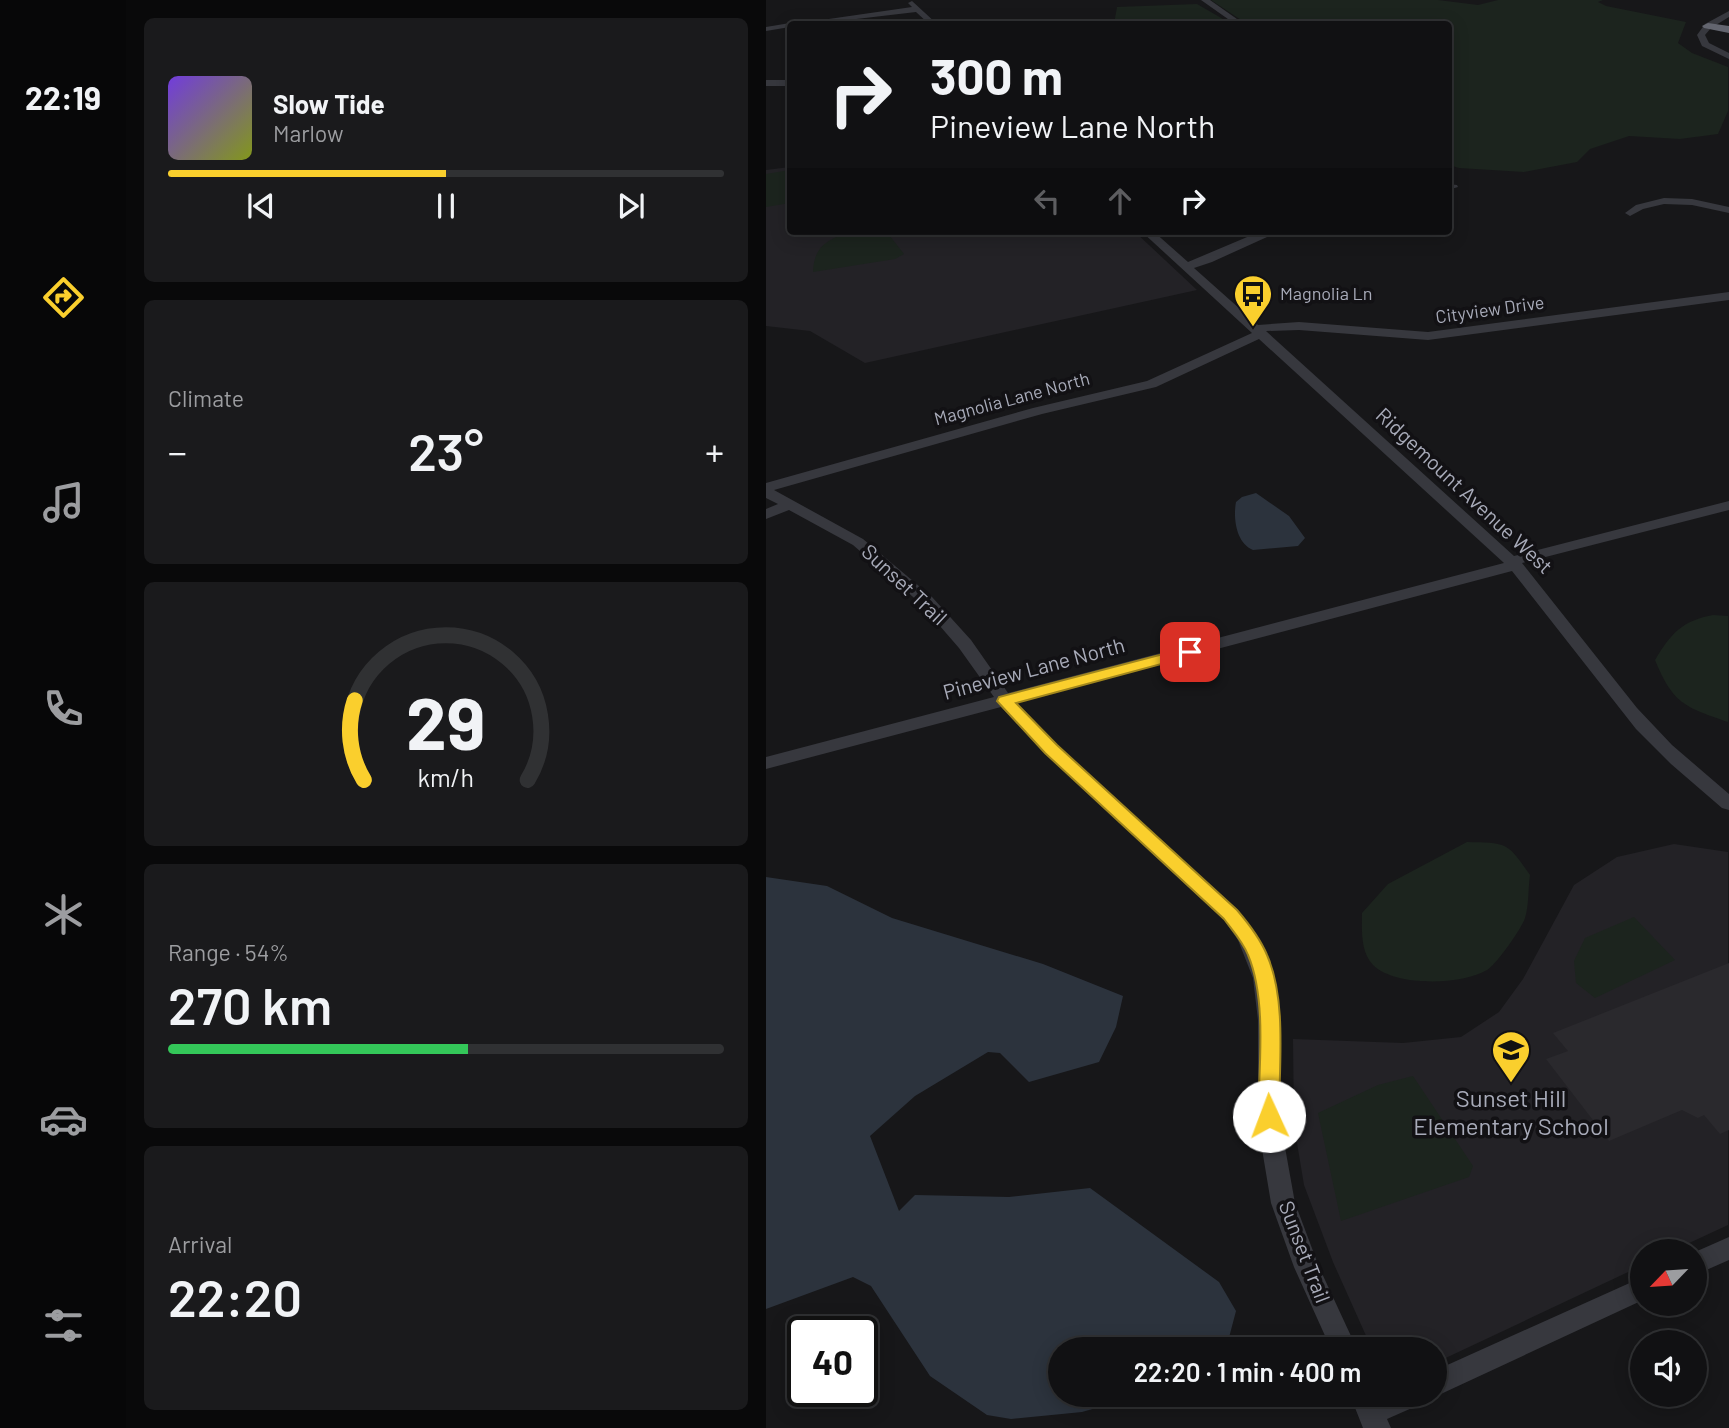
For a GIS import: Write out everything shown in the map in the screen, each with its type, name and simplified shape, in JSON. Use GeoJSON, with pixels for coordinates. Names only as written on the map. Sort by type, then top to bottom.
{"type":"FeatureCollection","features":[{"type":"Feature","properties":{"kind":"street"},"geometry":{"type":"LineString","coordinates":[[909,0],[930,21]]}},
{"type":"Feature","properties":{"kind":"street"},"geometry":{"type":"LineString","coordinates":[[1205,0],[1236,21]]}},
{"type":"Feature","properties":{"kind":"street"},"geometry":{"type":"LineString","coordinates":[[822,21],[918,9]]}},
{"type":"Feature","properties":{"kind":"street"},"geometry":{"type":"LineString","coordinates":[[1718,28],[1728,13]]}},
{"type":"Feature","properties":{"kind":"street"},"geometry":{"type":"LineString","coordinates":[[1728,21],[1712,32],[1712,39],[1728,55]]}},
{"type":"Feature","properties":{"kind":"street"},"geometry":{"type":"LineString","coordinates":[[766,29],[787,26]]}},
{"type":"Feature","properties":{"kind":"street"},"geometry":{"type":"LineString","coordinates":[[766,83],[787,83]]}},
{"type":"Feature","properties":{"kind":"street"},"geometry":{"type":"LineString","coordinates":[[1630,213],[1636,207],[1684,201],[1728,210]]}},
{"type":"Feature","properties":{"kind":"street","name":"Ridgemount Avenue West"},"geometry":{"type":"LineString","coordinates":[[1151,235],[1514,563],[1550,603],[1632,713],[1693,775],[1728,804]]}},
{"type":"Feature","properties":{"kind":"street"},"geometry":{"type":"LineString","coordinates":[[1185,266],[1196,265],[1244,235]]}},
{"type":"Feature","properties":{"kind":"street","name":"Cityview Drive"},"geometry":{"type":"LineString","coordinates":[[1259,331],[1292,324],[1396,336],[1428,336],[1728,296]]}},
{"type":"Feature","properties":{"kind":"street","name":"Magnolia Lane North"},"geometry":{"type":"LineString","coordinates":[[766,490],[1038,411],[1151,384],[1259,331]]}},
{"type":"Feature","properties":{"kind":"street","name":"Sunset Trail"},"geometry":{"type":"LineString","coordinates":[[766,490],[788,505],[858,542],[926,600],[965,644],[1005,701],[1051,749],[1231,915],[1247,934],[1259,957],[1269,1006],[1269,1127],[1279,1184],[1292,1232],[1339,1337]]}},
{"type":"Feature","properties":{"kind":"street"},"geometry":{"type":"LineString","coordinates":[[766,515],[788,505]]}},
{"type":"Feature","properties":{"kind":"street","name":"Pineview Lane North"},"geometry":{"type":"LineString","coordinates":[[766,763],[1728,505]]}},
{"type":"Feature","properties":{"kind":"street"},"geometry":{"type":"LineString","coordinates":[[1708,1258],[1728,1248]]}},
{"type":"Feature","properties":{"kind":"street"},"geometry":{"type":"LineString","coordinates":[[1447,1378],[1630,1294]]}},
{"type":"Feature","properties":{"kind":"shaded area"},"geometry":{"type":"Polygon","coordinates":[[[1211,0],[1438,0],[1478,5],[1498,0],[1603,0],[1598,2],[1606,6],[1686,22],[1678,43],[1692,53],[1728,67],[1728,111],[1718,134],[1680,139],[1629,136],[1590,149],[1577,162],[1524,172],[1459,168],[1452,166],[1452,21],[1242,21],[1211,0]]]}},
{"type":"Feature","properties":{"kind":"shaded area"},"geometry":{"type":"Polygon","coordinates":[[[1197,4],[1223,19],[1115,21],[1117,7],[1197,4]]]}},
{"type":"Feature","properties":{"kind":"shaded area"},"geometry":{"type":"Polygon","coordinates":[[[787,167],[787,235],[1138,235],[1197,290],[865,363],[810,331],[766,326],[766,170],[787,167]]]}},
{"type":"Feature","properties":{"kind":"shaded area"},"geometry":{"type":"Polygon","coordinates":[[[787,170],[787,204],[766,207],[766,174],[787,170]]]}},
{"type":"Feature","properties":{"kind":"shaded area"},"geometry":{"type":"Polygon","coordinates":[[[889,235],[904,254],[895,259],[813,272],[819,250],[835,237],[889,235]]]}},
{"type":"Feature","properties":{"kind":"shaded area"},"geometry":{"type":"Polygon","coordinates":[[[1256,493],[1289,516],[1305,538],[1298,546],[1253,550],[1243,542],[1236,522],[1236,502],[1256,493]]]}},
{"type":"Feature","properties":{"kind":"shaded area"},"geometry":{"type":"Polygon","coordinates":[[[1713,615],[1728,616],[1728,722],[1682,702],[1668,686],[1655,660],[1678,630],[1693,621],[1713,615]]]}},
{"type":"Feature","properties":{"kind":"shaded area"},"geometry":{"type":"Polygon","coordinates":[[[1467,842],[1505,846],[1530,875],[1525,918],[1502,954],[1487,970],[1462,979],[1446,981],[1397,977],[1373,965],[1364,947],[1362,913],[1388,884],[1467,842]]]}},
{"type":"Feature","properties":{"kind":"shaded area","name":"Sunset Hill Elementary School"},"geometry":{"type":"Polygon","coordinates":[[[1674,844],[1728,852],[1728,1225],[1698,1239],[1630,1239],[1630,1271],[1447,1357],[1447,1337],[1367,1337],[1333,1262],[1304,1185],[1294,1125],[1293,1039],[1403,1043],[1461,1037],[1499,1012],[1523,979],[1574,885],[1617,857],[1674,844]]]}},
{"type":"Feature","properties":{"kind":"shaded area"},"geometry":{"type":"Polygon","coordinates":[[[766,877],[827,886],[892,918],[1043,964],[1123,996],[1116,1027],[1099,1062],[1029,1082],[1000,1053],[988,1052],[915,1096],[870,1136],[899,1211],[915,1195],[1009,1197],[1090,1188],[1219,1282],[1236,1311],[1229,1337],[1048,1337],[1048,1407],[1100,1407],[1082,1412],[1011,1419],[987,1415],[930,1376],[871,1286],[853,1277],[766,1309],[766,877]]]}},
{"type":"Feature","properties":{"kind":"shaded area"},"geometry":{"type":"Polygon","coordinates":[[[1634,917],[1675,960],[1595,998],[1576,983],[1574,961],[1585,938],[1634,917]]]}},
{"type":"Feature","properties":{"kind":"shaded area"},"geometry":{"type":"Polygon","coordinates":[[[1413,1076],[1473,1166],[1469,1177],[1341,1221],[1318,1113],[1378,1085],[1413,1076]]]}},
{"type":"Feature","properties":{"kind":"building"},"geometry":{"type":"Polygon","coordinates":[[[1729,963],[1729,1130],[1720,1134],[1704,1115],[1698,1118],[1682,1110],[1609,1141],[1546,1059],[1568,1051],[1553,1033],[1729,963]]]}},
{"type":"Feature","properties":{"kind":"place","name":"Magnolia Ln"},"geometry":{"type":"Point","coordinates":[1253,328]}},
{"type":"Feature","properties":{"kind":"place","name":"Sunset Hill Elementary School"},"geometry":{"type":"Point","coordinates":[1511,1084]}},
{"type":"Feature","properties":{"kind":"route"},"geometry":{"type":"LineString","coordinates":[[1190,652],[1005,701],[1051,749],[1231,915],[1247,934],[1259,957],[1266,981],[1269,1006],[1269,1116]]}}]}
